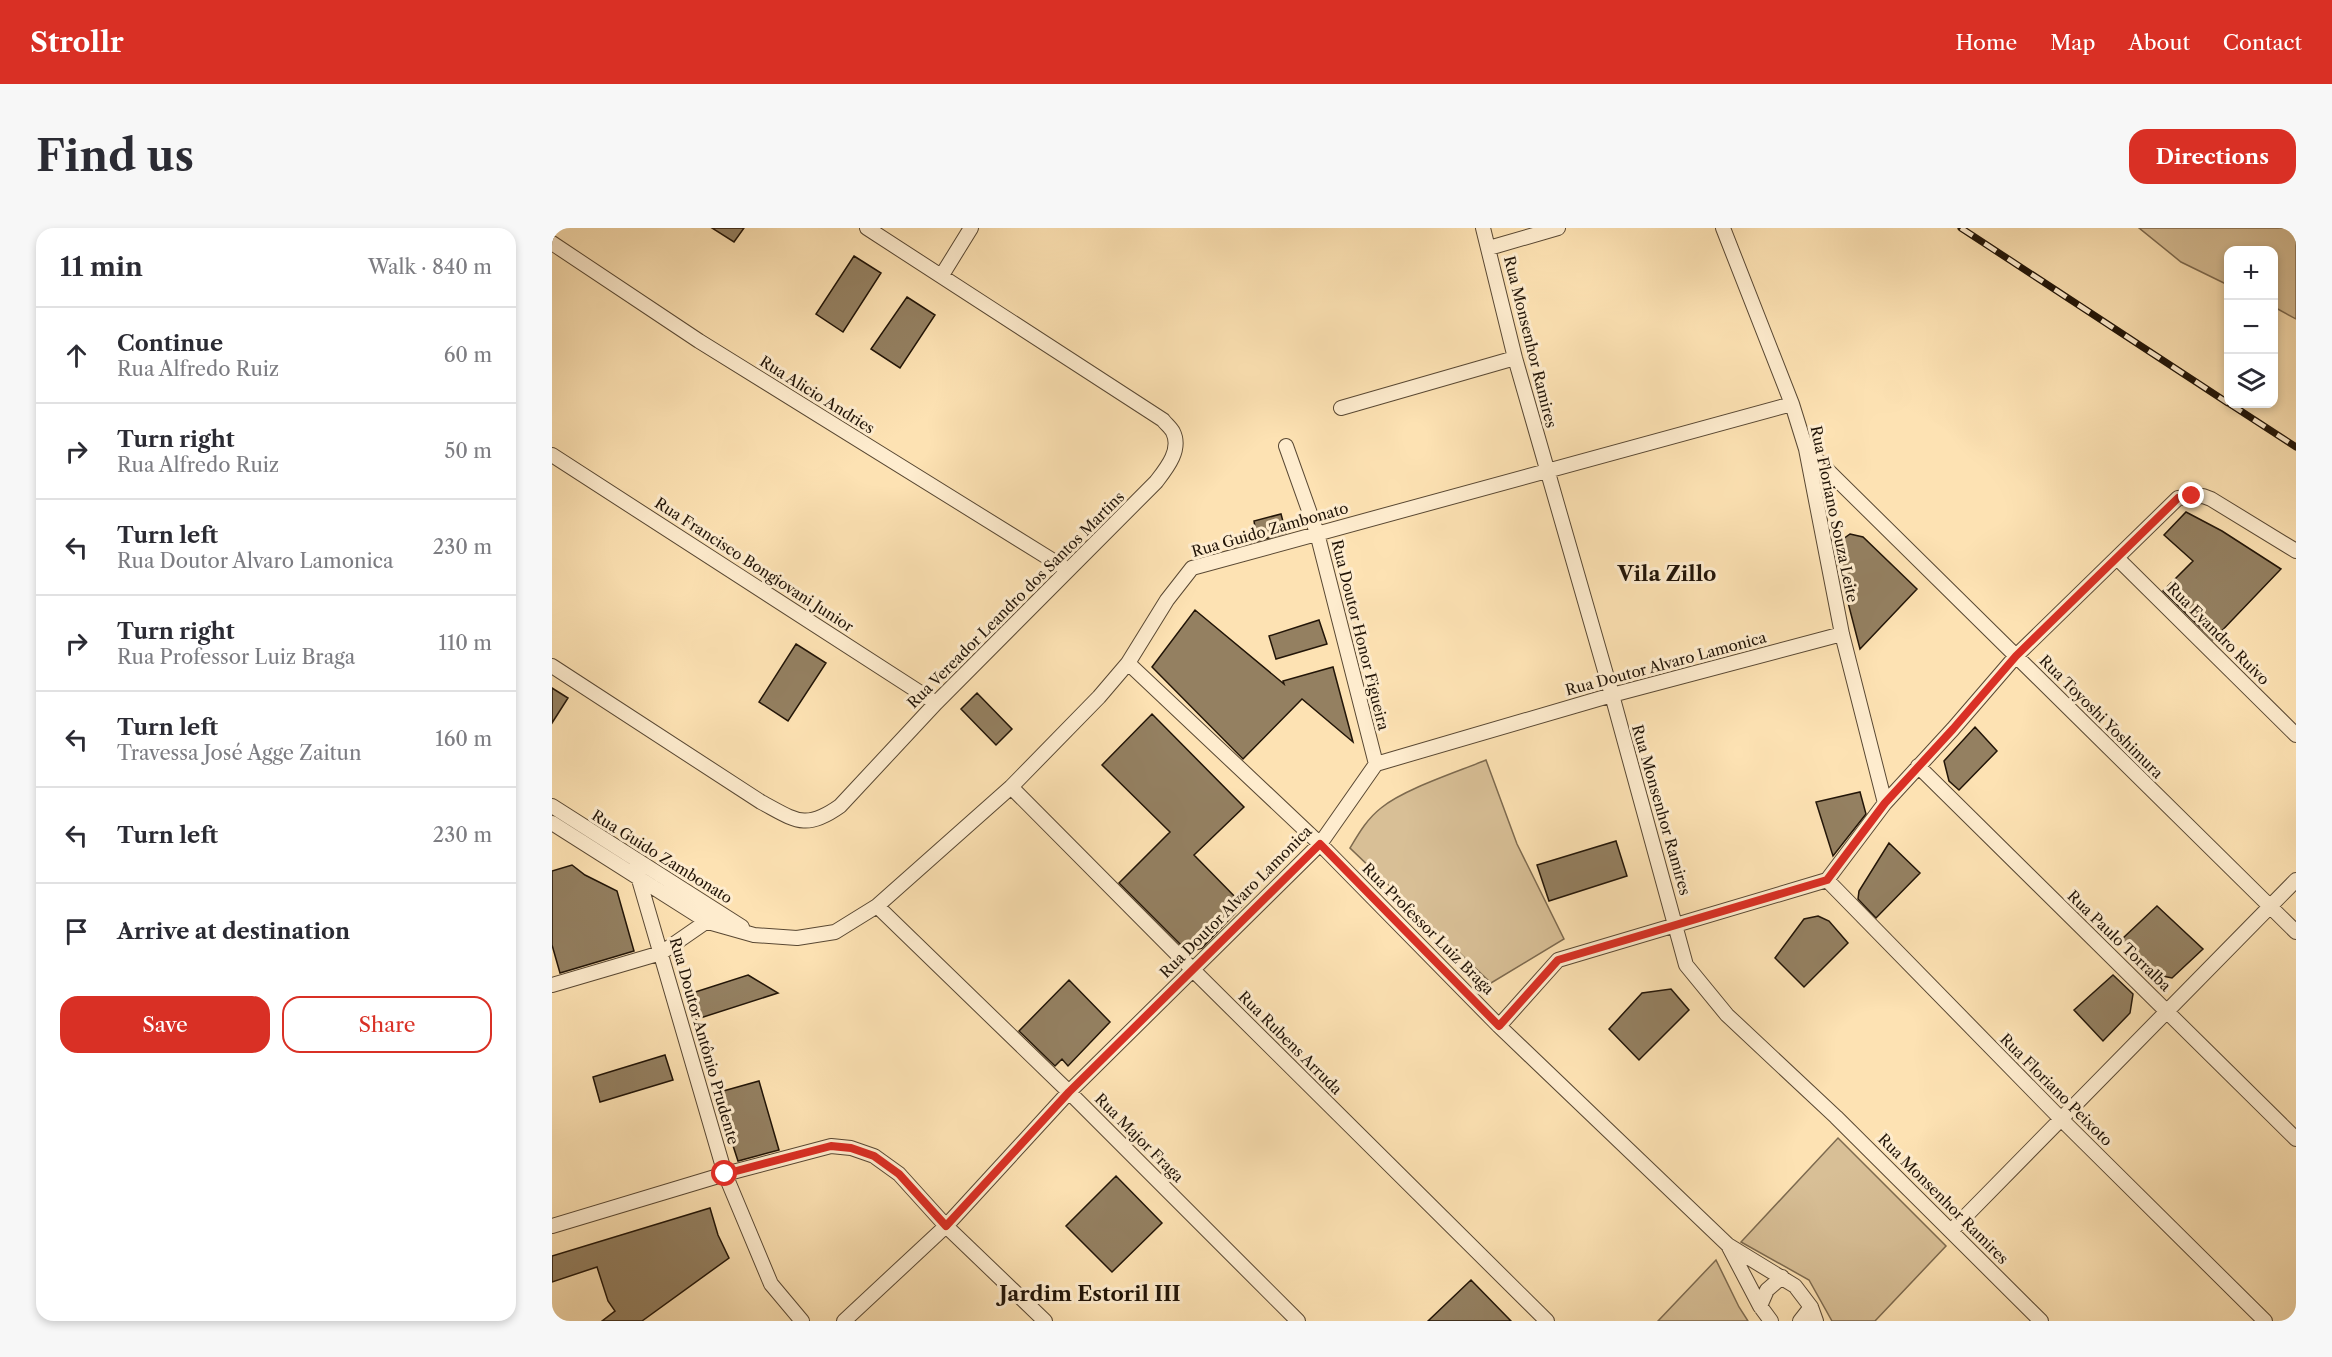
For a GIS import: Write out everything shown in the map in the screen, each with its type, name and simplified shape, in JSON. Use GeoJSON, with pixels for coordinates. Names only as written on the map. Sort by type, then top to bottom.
{"type":"FeatureCollection","features":[{"type":"Feature","properties":{"kind":"street","name":"Rua Vereador Leandro dos Santos Martins"},"geometry":{"type":"LineString","coordinates":[[552,666],[760,802],[791,818],[805,821],[822,819],[840,806],[936,703],[1156,482],[1169,466],[1175,450],[1174,432],[1163,420],[867,228]]}},
{"type":"Feature","properties":{"kind":"street"},"geometry":{"type":"LineString","coordinates":[[942,275],[971,228]]}},
{"type":"Feature","properties":{"kind":"street","name":"Rua Monsenhor Ramires"},"geometry":{"type":"LineString","coordinates":[[1483,228],[1546,471],[1612,694],[1686,964],[1727,1015],[1836,1117],[2042,1321]]}},
{"type":"Feature","properties":{"kind":"street"},"geometry":{"type":"LineString","coordinates":[[1489,248],[1558,228]]}},
{"type":"Feature","properties":{"kind":"street","name":"Rua Floriano Souza Leite"},"geometry":{"type":"LineString","coordinates":[[1725,234],[1792,405],[1806,449],[1842,634],[1885,803]]}},
{"type":"Feature","properties":{"kind":"street","name":"Rua Alicio Andries"},"geometry":{"type":"LineString","coordinates":[[552,243],[699,340],[1068,570]]}},
{"type":"Feature","properties":{"kind":"street"},"geometry":{"type":"LineString","coordinates":[[1341,408],[1515,358]]}},
{"type":"Feature","properties":{"kind":"street","name":"Rua Guido Zambonato"},"geometry":{"type":"LineString","coordinates":[[552,806],[578,831],[638,876],[708,922],[754,935],[797,938],[835,932],[877,906],[1011,787],[1099,697],[1128,663],[1167,600],[1192,568],[1792,405]]}},
{"type":"Feature","properties":{"kind":"street","name":"Rua Doutor Honor Figueira"},"geometry":{"type":"LineString","coordinates":[[1287,446],[1317,533],[1376,764]]}},
{"type":"Feature","properties":{"kind":"street","name":"Rua Toyoshi Yoshimura"},"geometry":{"type":"LineString","coordinates":[[1806,449],[2296,932]]}},
{"type":"Feature","properties":{"kind":"street","name":"Rua Francisco Bongiovani Junior"},"geometry":{"type":"LineString","coordinates":[[552,455],[936,703]]}},
{"type":"Feature","properties":{"kind":"street"},"geometry":{"type":"LineString","coordinates":[[1499,1026],[1558,960],[1827,880],[1885,803],[2016,656],[2178,498],[2203,496],[2211,499],[2296,551]]}},
{"type":"Feature","properties":{"kind":"street","name":"Rua Evandro Ruivo"},"geometry":{"type":"LineString","coordinates":[[2117,558],[2296,735]]}},
{"type":"Feature","properties":{"kind":"street","name":"Rua Doutor Alvaro Lamonica"},"geometry":{"type":"LineString","coordinates":[[844,1321],[946,1226],[1069,1092],[1320,844],[1376,764],[1612,694],[1842,634]]}},
{"type":"Feature","properties":{"kind":"street","name":"Rua Professor Luiz Braga"},"geometry":{"type":"LineString","coordinates":[[1128,663],[1320,844],[1499,1026],[1728,1245],[1782,1277],[1801,1292],[1811,1307],[1816,1321]]}},
{"type":"Feature","properties":{"kind":"street","name":"Rua Paulo Torralba"},"geometry":{"type":"LineString","coordinates":[[1918,766],[2296,1139]]}},
{"type":"Feature","properties":{"kind":"street","name":"Rua Rubens Arruda"},"geometry":{"type":"LineString","coordinates":[[1011,787],[1547,1321]]}},
{"type":"Feature","properties":{"kind":"street","name":"Rua Guido Zambonato"},"geometry":{"type":"LineString","coordinates":[[552,823],[578,831],[636,860],[754,935]]}},
{"type":"Feature","properties":{"kind":"street","name":"Rua Doutor Antônio Prudente"},"geometry":{"type":"LineString","coordinates":[[636,860],[638,876],[725,1174],[771,1284],[802,1321]]}},
{"type":"Feature","properties":{"kind":"street","name":"Rua Floriano Peixoto"},"geometry":{"type":"LineString","coordinates":[[1827,880],[2061,1119],[2265,1321]]}},
{"type":"Feature","properties":{"kind":"street"},"geometry":{"type":"LineString","coordinates":[[1952,1230],[2296,880]]}},
{"type":"Feature","properties":{"kind":"street","name":"Rua Major Fraga"},"geometry":{"type":"LineString","coordinates":[[877,906],[1069,1092],[1298,1321]]}},
{"type":"Feature","properties":{"kind":"street"},"geometry":{"type":"LineString","coordinates":[[552,985],[661,953],[708,922],[718,912]]}},
{"type":"Feature","properties":{"kind":"street"},"geometry":{"type":"LineString","coordinates":[[552,1226],[725,1174],[831,1146],[851,1148],[874,1156],[899,1174],[946,1226],[1045,1321]]}},
{"type":"Feature","properties":{"kind":"street","name":"Rua Professor Luiz Braga"},"geometry":{"type":"LineString","coordinates":[[1728,1245],[1771,1321]]}},
{"type":"Feature","properties":{"kind":"street"},"geometry":{"type":"LineString","coordinates":[[1761,1306],[1767,1290],[1782,1277]]}},
{"type":"Feature","properties":{"kind":"street"},"geometry":{"type":"LineString","coordinates":[[1800,1321],[1811,1307]]}},
{"type":"Feature","properties":{"kind":"shaded area"},"geometry":{"type":"Polygon","coordinates":[[[2139,228],[2296,228],[2296,319],[2278,309],[2278,246],[2224,246],[2224,283],[2181,262],[2139,228]]]}},
{"type":"Feature","properties":{"kind":"shaded area"},"geometry":{"type":"Polygon","coordinates":[[[1486,760],[1517,844],[1564,939],[1491,983],[1350,848],[1372,817],[1391,801],[1486,760]]]}},
{"type":"Feature","properties":{"kind":"shaded area"},"geometry":{"type":"Polygon","coordinates":[[[1838,1138],[1946,1246],[1875,1321],[1832,1321],[1809,1280],[1741,1242],[1838,1138]]]}},
{"type":"Feature","properties":{"kind":"shaded area"},"geometry":{"type":"Polygon","coordinates":[[[1716,1260],[1748,1321],[1658,1321],[1716,1260]]]}},
{"type":"Feature","properties":{"kind":"building"},"geometry":{"type":"Polygon","coordinates":[[[712,228],[744,228],[734,242],[712,228]]]}},
{"type":"Feature","properties":{"kind":"building"},"geometry":{"type":"Polygon","coordinates":[[[854,256],[881,273],[843,332],[816,314],[854,256]]]}},
{"type":"Feature","properties":{"kind":"building"},"geometry":{"type":"Polygon","coordinates":[[[907,297],[935,315],[900,368],[871,349],[907,297]]]}},
{"type":"Feature","properties":{"kind":"building"},"geometry":{"type":"Polygon","coordinates":[[[2186,512],[2222,531],[2281,569],[2213,640],[2163,591],[2193,561],[2164,535],[2186,512]]]}},
{"type":"Feature","properties":{"kind":"building"},"geometry":{"type":"Polygon","coordinates":[[[1281,514],[1286,533],[1251,543],[1250,538],[1253,537],[1251,528],[1255,527],[1254,521],[1281,514]]]}},
{"type":"Feature","properties":{"kind":"building"},"geometry":{"type":"Polygon","coordinates":[[[1850,534],[1863,537],[1917,589],[1860,649],[1836,556],[1839,542],[1850,534]]]}},
{"type":"Feature","properties":{"kind":"building"},"geometry":{"type":"Polygon","coordinates":[[[1195,610],[1284,684],[1283,681],[1333,667],[1353,742],[1302,699],[1243,759],[1152,667],[1195,610]]]}},
{"type":"Feature","properties":{"kind":"building"},"geometry":{"type":"Polygon","coordinates":[[[1319,620],[1327,644],[1276,659],[1269,636],[1319,620]]]}},
{"type":"Feature","properties":{"kind":"building"},"geometry":{"type":"Polygon","coordinates":[[[796,644],[826,663],[788,721],[759,702],[796,644]]]}},
{"type":"Feature","properties":{"kind":"building"},"geometry":{"type":"Polygon","coordinates":[[[552,688],[568,698],[552,723],[552,688]]]}},
{"type":"Feature","properties":{"kind":"building"},"geometry":{"type":"Polygon","coordinates":[[[977,693],[1012,729],[996,745],[961,709],[977,693]]]}},
{"type":"Feature","properties":{"kind":"building"},"geometry":{"type":"Polygon","coordinates":[[[1152,714],[1244,807],[1194,855],[1243,905],[1202,948],[1192,951],[1185,949],[1119,883],[1170,832],[1102,765],[1152,714]]]}},
{"type":"Feature","properties":{"kind":"building"},"geometry":{"type":"Polygon","coordinates":[[[1975,727],[1997,751],[1959,790],[1949,781],[1944,761],[1975,727]]]}},
{"type":"Feature","properties":{"kind":"building"},"geometry":{"type":"Polygon","coordinates":[[[1860,792],[1866,814],[1833,856],[1816,802],[1860,792]]]}},
{"type":"Feature","properties":{"kind":"building"},"geometry":{"type":"Polygon","coordinates":[[[1616,841],[1627,876],[1549,901],[1537,865],[1616,841]]]}},
{"type":"Feature","properties":{"kind":"building"},"geometry":{"type":"Polygon","coordinates":[[[1889,843],[1920,873],[1876,918],[1858,899],[1859,891],[1889,843]]]}},
{"type":"Feature","properties":{"kind":"building"},"geometry":{"type":"Polygon","coordinates":[[[572,865],[585,875],[617,891],[634,951],[560,973],[552,945],[552,871],[572,865]]]}},
{"type":"Feature","properties":{"kind":"building"},"geometry":{"type":"Polygon","coordinates":[[[2157,906],[2203,949],[2172,978],[2158,975],[2122,939],[2157,906]]]}},
{"type":"Feature","properties":{"kind":"building"},"geometry":{"type":"Polygon","coordinates":[[[1818,916],[1829,921],[1848,943],[1804,987],[1775,958],[1804,919],[1818,916]]]}},
{"type":"Feature","properties":{"kind":"building"},"geometry":{"type":"Polygon","coordinates":[[[748,975],[778,993],[694,1020],[686,995],[748,975]]]}},
{"type":"Feature","properties":{"kind":"building"},"geometry":{"type":"Polygon","coordinates":[[[2113,975],[2133,994],[2130,1013],[2103,1041],[2074,1010],[2113,975]]]}},
{"type":"Feature","properties":{"kind":"building"},"geometry":{"type":"Polygon","coordinates":[[[1069,980],[1110,1022],[1068,1066],[1062,1059],[1055,1066],[1019,1031],[1069,980]]]}},
{"type":"Feature","properties":{"kind":"building"},"geometry":{"type":"Polygon","coordinates":[[[1671,989],[1689,1010],[1639,1060],[1609,1029],[1642,993],[1671,989]]]}},
{"type":"Feature","properties":{"kind":"building"},"geometry":{"type":"Polygon","coordinates":[[[665,1055],[673,1080],[600,1102],[593,1077],[665,1055]]]}},
{"type":"Feature","properties":{"kind":"building"},"geometry":{"type":"Polygon","coordinates":[[[759,1081],[779,1150],[738,1161],[716,1093],[759,1081]]]}},
{"type":"Feature","properties":{"kind":"building"},"geometry":{"type":"Polygon","coordinates":[[[1116,1176],[1162,1223],[1112,1272],[1066,1226],[1116,1176]]]}},
{"type":"Feature","properties":{"kind":"building"},"geometry":{"type":"Polygon","coordinates":[[[710,1208],[718,1235],[729,1258],[642,1321],[602,1321],[615,1311],[608,1301],[597,1267],[552,1282],[552,1256],[710,1208]]]}},
{"type":"Feature","properties":{"kind":"building"},"geometry":{"type":"Polygon","coordinates":[[[1471,1280],[1511,1321],[1428,1321],[1471,1280]]]}},
{"type":"Feature","properties":{"kind":"railway"},"geometry":{"type":"LineString","coordinates":[[1961,228],[2224,400]]}},
{"type":"Feature","properties":{"kind":"railway"},"geometry":{"type":"LineString","coordinates":[[2236,408],[2296,447]]}},
{"type":"Feature","properties":{"kind":"district","name":"Vila Zillo"},"geometry":{"type":"Point","coordinates":[1667,574]}},
{"type":"Feature","properties":{"kind":"district","name":"Jardim Estoril III"},"geometry":{"type":"Point","coordinates":[1090,1294]}},
{"type":"Feature","properties":{"kind":"route"},"geometry":{"type":"LineString","coordinates":[[725,1174],[831,1146],[851,1148],[874,1156],[899,1174],[946,1226],[1069,1092],[1320,844],[1499,1026],[1558,960],[1827,880],[1885,803],[2016,656],[2178,498],[2192,496]]}}]}
